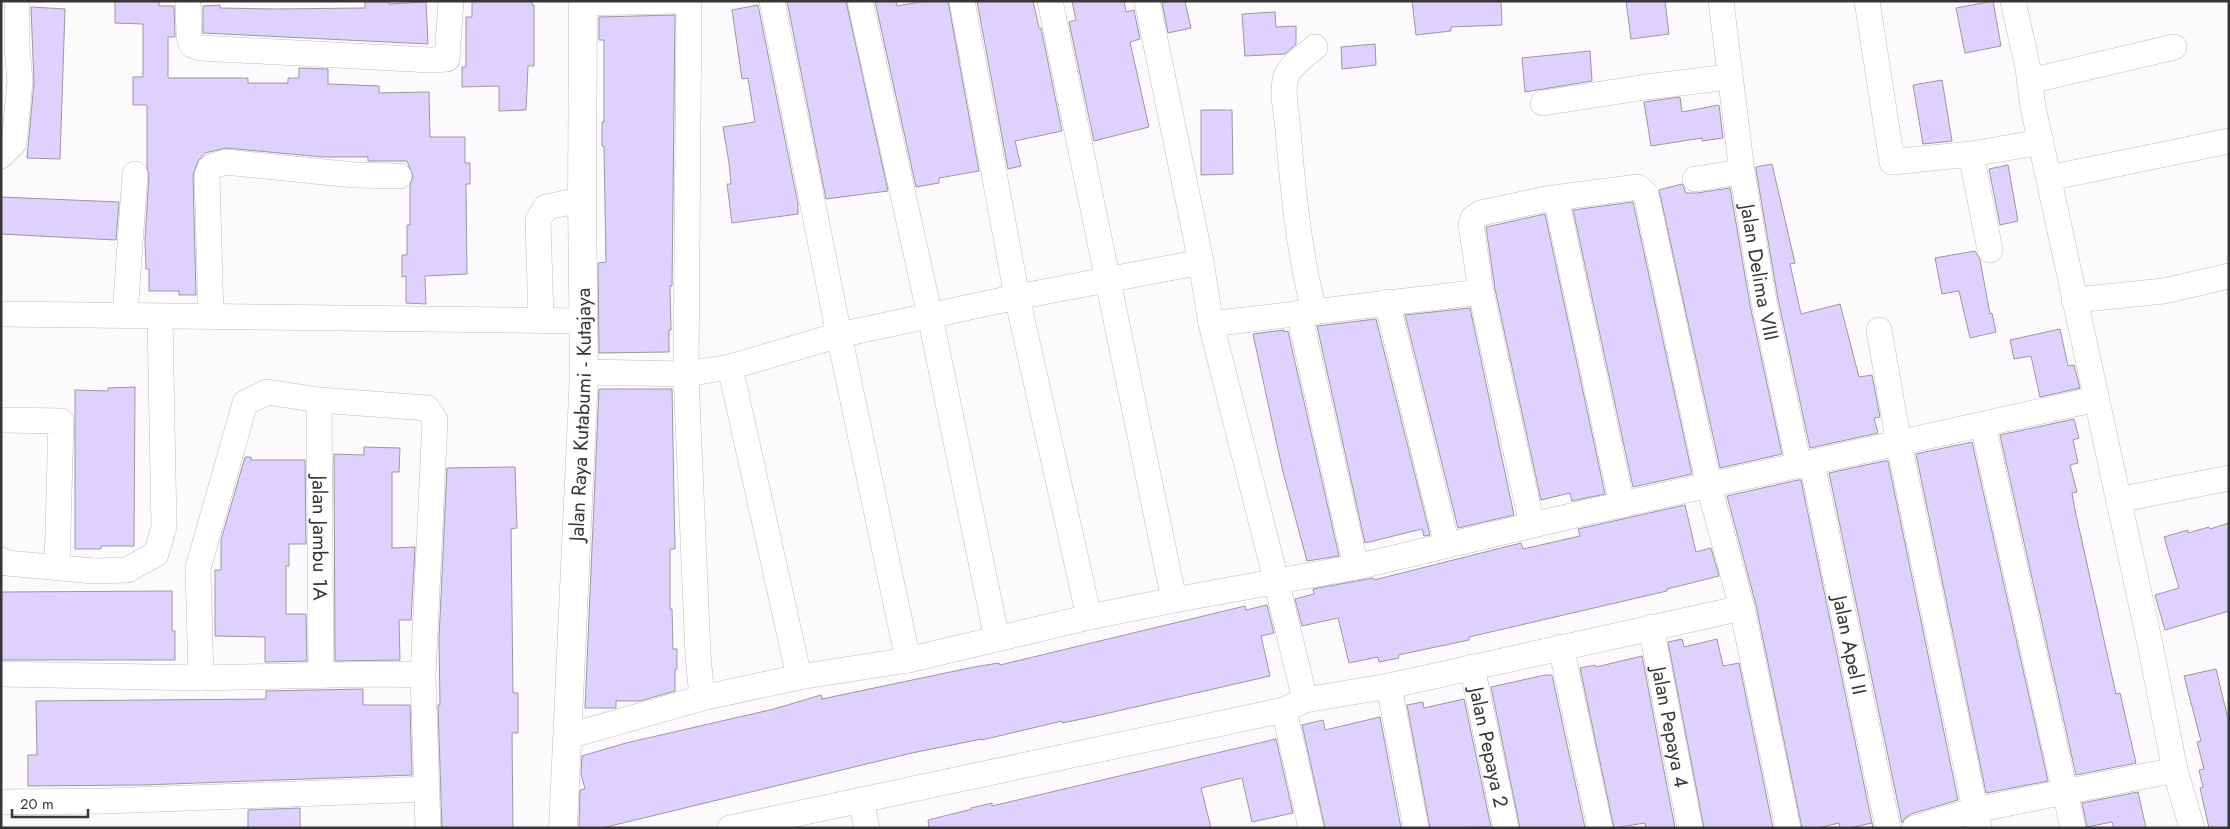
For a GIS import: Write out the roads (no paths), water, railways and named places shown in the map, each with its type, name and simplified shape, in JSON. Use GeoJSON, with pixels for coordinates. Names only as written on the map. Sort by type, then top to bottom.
{"type":"FeatureCollection","features":[{"type":"Feature","properties":{"kind":"street"},"geometry":{"type":"LineString","coordinates":[[1,156],[14,143],[20,82],[9,47],[17,1]]}},
{"type":"Feature","properties":{"kind":"street"},"geometry":{"type":"LineString","coordinates":[[188,1],[189,36],[192,45],[200,48],[431,60],[447,59],[451,1]]}},
{"type":"Feature","properties":{"kind":"street"},"geometry":{"type":"LineString","coordinates":[[583,2],[673,1]]}},
{"type":"Feature","properties":{"kind":"street"},"geometry":{"type":"LineString","coordinates":[[689,1],[686,374],[698,655],[702,698]]}},
{"type":"Feature","properties":{"kind":"street"},"geometry":{"type":"LineString","coordinates":[[772,1],[839,335],[908,660]]}},
{"type":"Feature","properties":{"kind":"street"},"geometry":{"type":"LineString","coordinates":[[860,1],[930,316],[997,639]]}},
{"type":"Feature","properties":{"kind":"street"},"geometry":{"type":"LineString","coordinates":[[962,1],[1018,297],[1089,617]]}},
{"type":"Feature","properties":{"kind":"street"},"geometry":{"type":"LineString","coordinates":[[1050,1],[1174,600]]}},
{"type":"Feature","properties":{"kind":"street"},"geometry":{"type":"LineString","coordinates":[[1147,1],[1201,262],[1211,324],[1276,580],[1311,828]]}},
{"type":"Feature","properties":{"kind":"street","name":"Jalan Delima VIII"},"geometry":{"type":"LineString","coordinates":[[1721,1],[1742,172],[1764,302],[1805,465]]}},
{"type":"Feature","properties":{"kind":"street"},"geometry":{"type":"LineString","coordinates":[[1867,1],[1892,162],[1971,154],[2041,142]]}},
{"type":"Feature","properties":{"kind":"street"},"geometry":{"type":"LineString","coordinates":[[2013,1],[2033,107],[2175,770],[2192,828]]}},
{"type":"Feature","properties":{"kind":"street","name":"Jalan Raya Kutabumi - Kutajaya"},"geometry":{"type":"LineString","coordinates":[[563,828],[584,372],[582,200],[583,2]]}},
{"type":"Feature","properties":{"kind":"street"},"geometry":{"type":"LineString","coordinates":[[1315,47],[1286,76],[1285,91],[1306,280],[1306,312],[1356,566]]}},
{"type":"Feature","properties":{"kind":"street"},"geometry":{"type":"LineString","coordinates":[[2029,81],[2174,47]]}},
{"type":"Feature","properties":{"kind":"street"},"geometry":{"type":"LineString","coordinates":[[1543,103],[1646,87],[1729,77]]}},
{"type":"Feature","properties":{"kind":"street"},"geometry":{"type":"LineString","coordinates":[[2049,178],[2229,141]]}},
{"type":"Feature","properties":{"kind":"street"},"geometry":{"type":"LineString","coordinates":[[1971,154],[1990,250]]}},
{"type":"Feature","properties":{"kind":"street"},"geometry":{"type":"LineString","coordinates":[[211,316],[207,175],[211,167],[225,162],[347,174],[399,176]]}},
{"type":"Feature","properties":{"kind":"street"},"geometry":{"type":"LineString","coordinates":[[1695,179],[1742,172]]}},
{"type":"Feature","properties":{"kind":"street"},"geometry":{"type":"LineString","coordinates":[[126,315],[136,174]]}},
{"type":"Feature","properties":{"kind":"street"},"geometry":{"type":"LineString","coordinates":[[1532,525],[1481,292],[1471,224],[1473,218],[1481,213],[1556,198],[1638,187],[1646,194],[1709,486],[1742,608],[1788,828]]}},
{"type":"Feature","properties":{"kind":"street"},"geometry":{"type":"LineString","coordinates":[[1556,198],[1622,505]]}},
{"type":"Feature","properties":{"kind":"street"},"geometry":{"type":"LineString","coordinates":[[541,320],[538,220],[546,207],[582,200]]}},
{"type":"Feature","properties":{"kind":"street"},"geometry":{"type":"LineString","coordinates":[[584,372],[686,374],[730,367],[839,335],[1018,297],[1201,262]]}},
{"type":"Feature","properties":{"kind":"street"},"geometry":{"type":"LineString","coordinates":[[2074,300],[2164,291],[2229,276]]}},
{"type":"Feature","properties":{"kind":"street"},"geometry":{"type":"LineString","coordinates":[[1211,324],[1481,292]]}},
{"type":"Feature","properties":{"kind":"street"},"geometry":{"type":"LineString","coordinates":[[1387,302],[1447,545]]}},
{"type":"Feature","properties":{"kind":"street"},"geometry":{"type":"LineString","coordinates":[[1,314],[584,321]]}},
{"type":"Feature","properties":{"kind":"street"},"geometry":{"type":"LineString","coordinates":[[1,560],[7,564],[94,571],[127,570],[156,554],[164,527],[160,317]]}},
{"type":"Feature","properties":{"kind":"street"},"geometry":{"type":"LineString","coordinates":[[1879,330],[1899,444],[1977,819]]}},
{"type":"Feature","properties":{"kind":"street"},"geometry":{"type":"LineString","coordinates":[[730,367],[799,677]]}},
{"type":"Feature","properties":{"kind":"street"},"geometry":{"type":"LineString","coordinates":[[201,678],[198,568],[245,403],[267,392],[319,400],[427,408],[435,420],[423,675],[428,828]]}},
{"type":"Feature","properties":{"kind":"street"},"geometry":{"type":"LineString","coordinates":[[568,736],[702,698],[799,677],[908,660],[1089,617],[1356,566],[2096,399]]}},
{"type":"Feature","properties":{"kind":"street","name":"Jalan Jambu 1A"},"geometry":{"type":"LineString","coordinates":[[319,400],[321,675]]}},
{"type":"Feature","properties":{"kind":"street"},"geometry":{"type":"LineString","coordinates":[[1,420],[60,420],[57,567]]}},
{"type":"Feature","properties":{"kind":"street"},"geometry":{"type":"LineString","coordinates":[[1983,425],[2073,828]]}},
{"type":"Feature","properties":{"kind":"street","name":"Jalan Apel II"},"geometry":{"type":"LineString","coordinates":[[1805,465],[1888,828]]}},
{"type":"Feature","properties":{"kind":"street"},"geometry":{"type":"LineString","coordinates":[[2118,500],[2229,478]]}},
{"type":"Feature","properties":{"kind":"street"},"geometry":{"type":"LineString","coordinates":[[730,828],[1742,608]]}},
{"type":"Feature","properties":{"kind":"street","name":"Jalan Pepaya 4"},"geometry":{"type":"LineString","coordinates":[[1651,627],[1690,828]]}},
{"type":"Feature","properties":{"kind":"street"},"geometry":{"type":"LineString","coordinates":[[1561,647],[1600,828]]}},
{"type":"Feature","properties":{"kind":"street","name":"Jalan Pepaya 2"},"geometry":{"type":"LineString","coordinates":[[1472,667],[1506,828]]}},
{"type":"Feature","properties":{"kind":"street"},"geometry":{"type":"LineString","coordinates":[[1,674],[201,678],[423,675]]}},
{"type":"Feature","properties":{"kind":"street"},"geometry":{"type":"LineString","coordinates":[[1389,686],[1416,828]]}},
{"type":"Feature","properties":{"kind":"street"},"geometry":{"type":"LineString","coordinates":[[1914,828],[1977,819],[2065,792],[2175,770]]}},
{"type":"Feature","properties":{"kind":"street"},"geometry":{"type":"LineString","coordinates":[[1,802],[106,801],[427,789]]}},
{"type":"Feature","properties":{"kind":"street"},"geometry":{"type":"LineString","coordinates":[[860,800],[867,828]]}}]}
